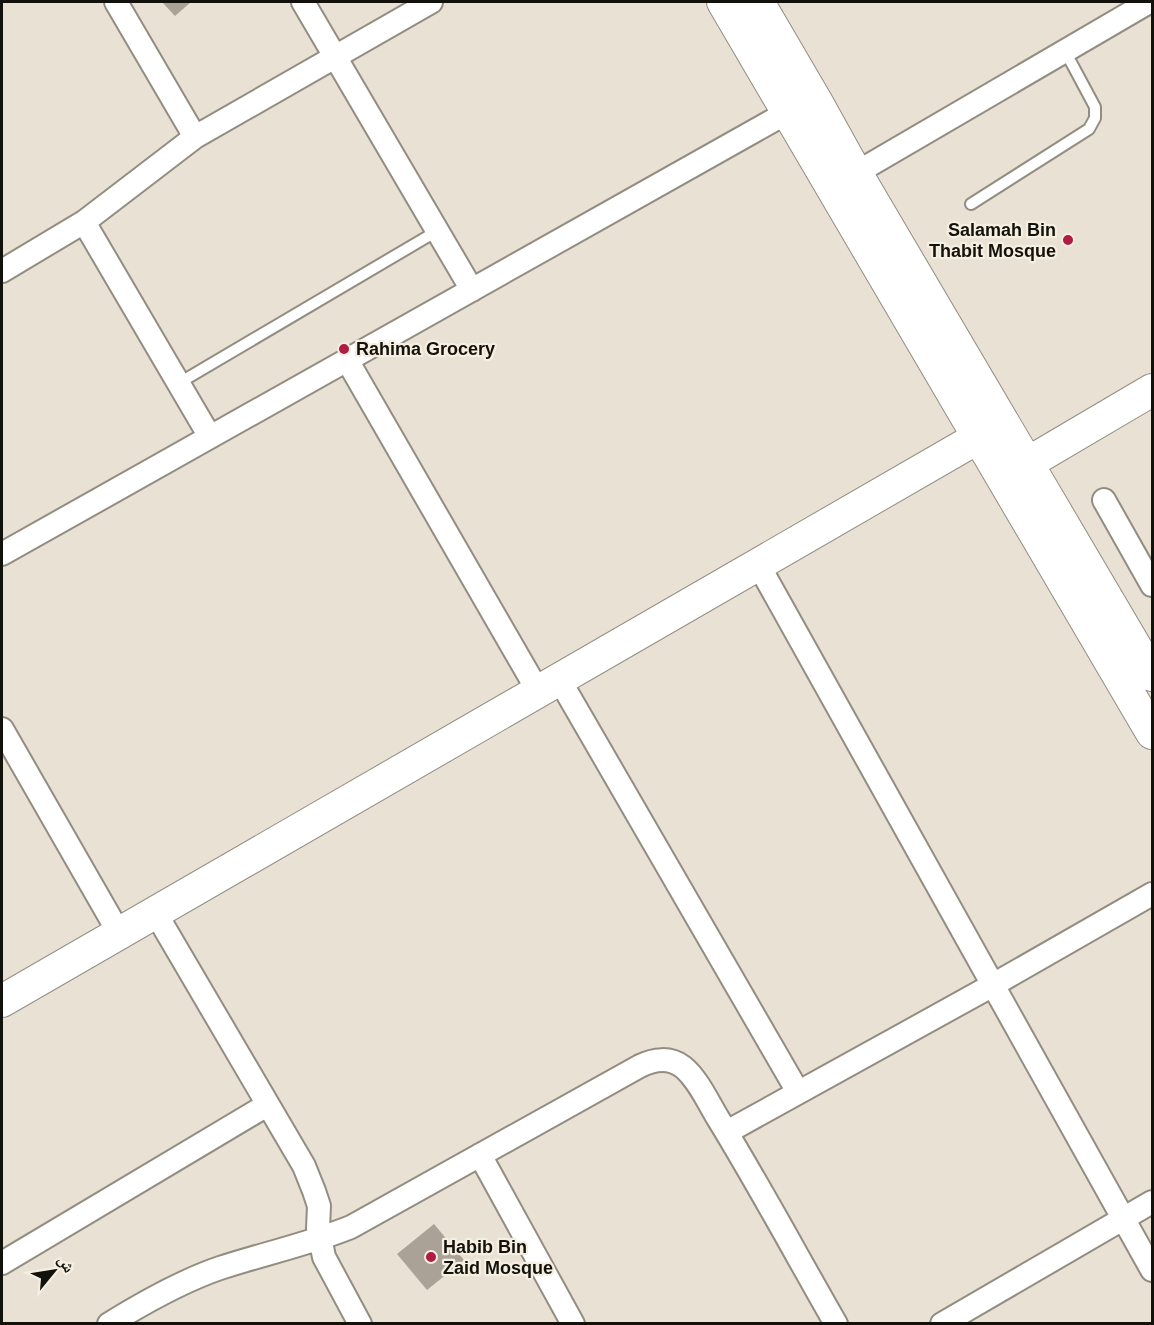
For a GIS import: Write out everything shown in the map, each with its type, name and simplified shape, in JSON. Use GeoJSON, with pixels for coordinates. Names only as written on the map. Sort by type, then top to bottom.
{"type":"FeatureCollection","features":[{"type":"Feature","properties":{"kind":"street"},"geometry":{"type":"LineString","coordinates":[[116,2],[195,137]]}},
{"type":"Feature","properties":{"kind":"street"},"geometry":{"type":"LineString","coordinates":[[303,2],[472,290]]}},
{"type":"Feature","properties":{"kind":"street"},"geometry":{"type":"LineString","coordinates":[[2,271],[84,222],[195,137],[431,2]]}},
{"type":"Feature","properties":{"kind":"street"},"geometry":{"type":"LineString","coordinates":[[723,2],[1152,733]]}},
{"type":"Feature","properties":{"kind":"street"},"geometry":{"type":"LineString","coordinates":[[758,2],[856,173],[1152,675]]}},
{"type":"Feature","properties":{"kind":"street"},"geometry":{"type":"LineString","coordinates":[[856,173],[1065,51],[1123,8],[1149,2]]}},
{"type":"Feature","properties":{"kind":"street"},"geometry":{"type":"LineString","coordinates":[[2,554],[788,112]]}},
{"type":"Feature","properties":{"kind":"street"},"geometry":{"type":"LineString","coordinates":[[84,222],[210,437]]}},
{"type":"Feature","properties":{"kind":"street"},"geometry":{"type":"LineString","coordinates":[[347,360],[798,1092]]}},
{"type":"Feature","properties":{"kind":"street"},"geometry":{"type":"LineString","coordinates":[[1028,463],[1152,390]]}},
{"type":"Feature","properties":{"kind":"street"},"geometry":{"type":"LineString","coordinates":[[2,1001],[979,437]]}},
{"type":"Feature","properties":{"kind":"street"},"geometry":{"type":"LineString","coordinates":[[1104,501],[1152,585]]}},
{"type":"Feature","properties":{"kind":"street"},"geometry":{"type":"LineString","coordinates":[[758,564],[1152,1270]]}},
{"type":"Feature","properties":{"kind":"street"},"geometry":{"type":"LineString","coordinates":[[2,729],[119,933]]}},
{"type":"Feature","properties":{"kind":"street"},"geometry":{"type":"LineString","coordinates":[[727,1132],[1152,894]]}},
{"type":"Feature","properties":{"kind":"street"},"geometry":{"type":"LineString","coordinates":[[155,912],[304,1166],[319,1206],[318,1228],[324,1257],[360,1323]]}},
{"type":"Feature","properties":{"kind":"street"},"geometry":{"type":"LineString","coordinates":[[109,1323],[144,1302],[219,1269],[351,1227],[640,1066],[650,1061],[660,1060],[681,1065],[689,1073],[727,1132],[836,1323]]}},
{"type":"Feature","properties":{"kind":"street"},"geometry":{"type":"LineString","coordinates":[[2,1263],[267,1105]]}},
{"type":"Feature","properties":{"kind":"street"},"geometry":{"type":"LineString","coordinates":[[480,1155],[573,1323]]}},
{"type":"Feature","properties":{"kind":"street"},"geometry":{"type":"LineString","coordinates":[[942,1323],[1152,1202]]}},
{"type":"Feature","properties":{"kind":"lane"},"geometry":{"type":"LineString","coordinates":[[971,204],[1089,129],[1095,118],[1095,107],[1065,51]]}},
{"type":"Feature","properties":{"kind":"lane"},"geometry":{"type":"LineString","coordinates":[[179,383],[437,231]]}},
{"type":"Feature","properties":{"kind":"building"},"geometry":{"type":"Polygon","coordinates":[[[162,2],[191,2],[175,16],[162,2]]]}},
{"type":"Feature","properties":{"kind":"building","name":"Habib Bin Zaid Mosque"},"geometry":{"type":"Polygon","coordinates":[[[434,1224],[464,1260],[427,1290],[397,1254],[434,1224]]]}},
{"type":"Feature","properties":{"kind":"place","name":"Salamah Bin Thabit Mosque"},"geometry":{"type":"Point","coordinates":[1068,240]}},
{"type":"Feature","properties":{"kind":"place","name":"Rahima Grocery"},"geometry":{"type":"Point","coordinates":[344,349]}},
{"type":"Feature","properties":{"kind":"place","name":"Habib Bin Zaid Mosque"},"geometry":{"type":"Point","coordinates":[431,1257]}}]}
